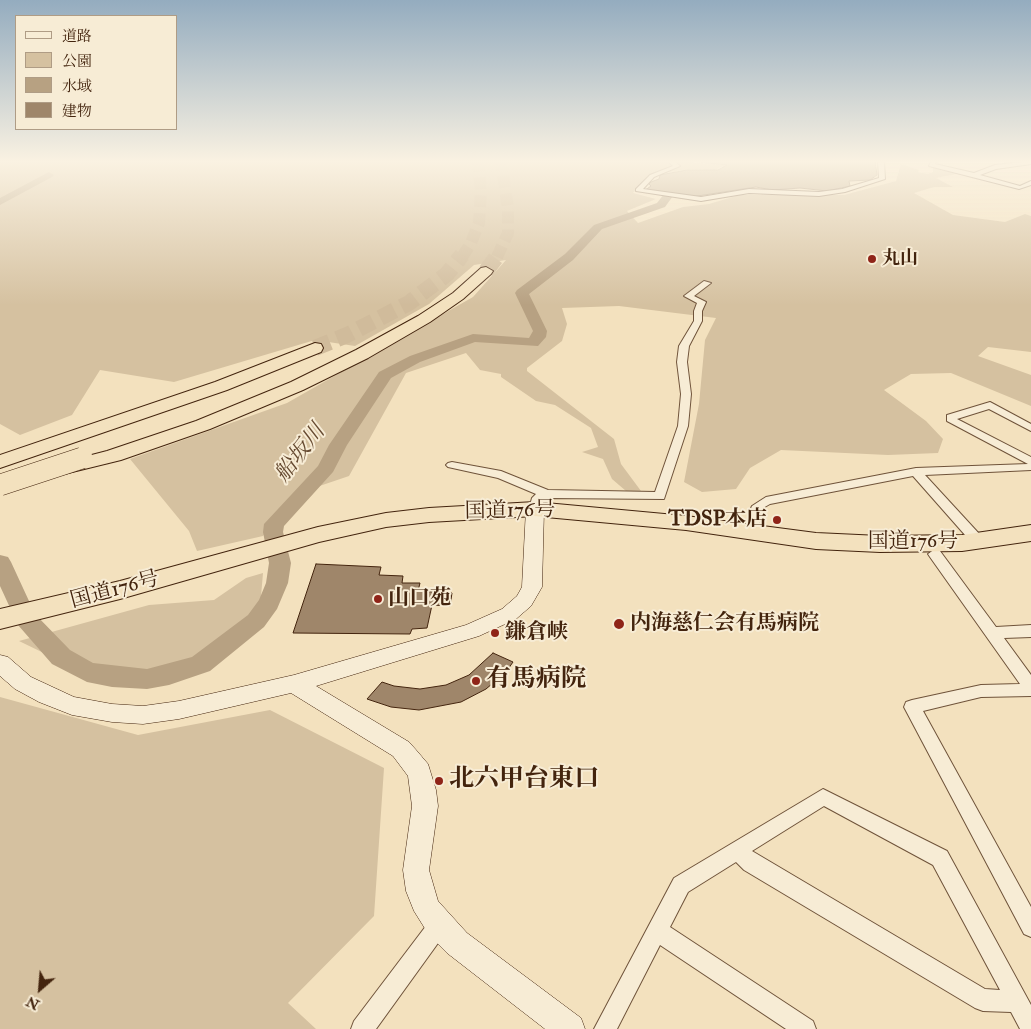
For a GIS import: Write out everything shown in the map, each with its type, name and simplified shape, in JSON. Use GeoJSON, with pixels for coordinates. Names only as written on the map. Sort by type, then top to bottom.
{"type":"FeatureCollection","features":[{"type":"Feature","properties":{"kind":"highway"},"geometry":{"type":"LineString","coordinates":[[0,485],[78,463],[310,373],[424,319],[458,296],[486,271]]}},
{"type":"Feature","properties":{"kind":"highway"},"geometry":{"type":"LineString","coordinates":[[0,462],[67,434],[135,410],[221,386],[315,348]]}},
{"type":"Feature","properties":{"kind":"highway"},"geometry":{"type":"LineString","coordinates":[[0,447],[67,434]]}},
{"type":"Feature","properties":{"kind":"highway"},"geometry":{"type":"LineString","coordinates":[[0,478],[78,463]]}},
{"type":"Feature","properties":{"kind":"highway","name":"国道176号"},"geometry":{"type":"LineString","coordinates":[[538,508],[630,526],[817,550],[935,554],[1031,544]]}},
{"type":"Feature","properties":{"kind":"highway","name":"国道176号"},"geometry":{"type":"LineString","coordinates":[[0,630],[317,540],[416,526],[485,521],[538,508],[626,516],[816,541],[880,544],[978,541],[1031,533]]}},
{"type":"Feature","properties":{"kind":"highway","name":"国道176号"},"geometry":{"type":"LineString","coordinates":[[0,619],[124,594]]}},
{"type":"Feature","properties":{"kind":"street"},"geometry":{"type":"LineString","coordinates":[[452,465],[501,475],[538,508],[660,496],[683,426],[686,394],[682,362],[684,346],[698,321],[698,311],[702,302],[688,296],[707,283]]}},
{"type":"Feature","properties":{"kind":"street"},"geometry":{"type":"LineString","coordinates":[[1031,428],[990,405],[951,418],[952,421],[1031,461]]}},
{"type":"Feature","properties":{"kind":"street"},"geometry":{"type":"LineString","coordinates":[[753,533],[754,513],[758,506],[766,501],[916,472],[1031,467]]}},
{"type":"Feature","properties":{"kind":"street"},"geometry":{"type":"LineString","coordinates":[[916,472],[978,541]]}},
{"type":"Feature","properties":{"kind":"street"},"geometry":{"type":"LineString","coordinates":[[0,664],[23,683],[47,696],[72,706],[112,713],[143,715],[179,710],[294,684],[472,631],[509,614],[524,601],[532,587],[538,508]]}},
{"type":"Feature","properties":{"kind":"street"},"geometry":{"type":"LineString","coordinates":[[935,554],[1031,689]]}},
{"type":"Feature","properties":{"kind":"street"},"geometry":{"type":"LineString","coordinates":[[992,633],[1031,630]]}},
{"type":"Feature","properties":{"kind":"street"},"geometry":{"type":"LineString","coordinates":[[294,684],[401,749],[419,772],[424,790],[425,806],[416,870],[420,890],[428,911],[439,926],[457,943],[570,1029]]}},
{"type":"Feature","properties":{"kind":"street"},"geometry":{"type":"LineString","coordinates":[[1030,924],[912,706],[981,691],[1031,689]]}},
{"type":"Feature","properties":{"kind":"street"},"geometry":{"type":"LineString","coordinates":[[605,1029],[680,885],[823,797],[940,858],[1031,1027]]}},
{"type":"Feature","properties":{"kind":"street"},"geometry":{"type":"LineString","coordinates":[[738,851],[751,863],[983,1000],[1018,1002]]}},
{"type":"Feature","properties":{"kind":"street"},"geometry":{"type":"LineString","coordinates":[[362,1029],[439,926]]}},
{"type":"Feature","properties":{"kind":"street"},"geometry":{"type":"LineString","coordinates":[[656,930],[805,1029]]}},
{"type":"Feature","properties":{"kind":"green space"},"geometry":{"type":"Polygon","coordinates":[[[0,209],[632,209],[627,211],[638,223],[677,209],[942,209],[953,215],[1005,222],[1025,214],[1031,216],[1031,352],[988,347],[978,356],[1031,375],[1031,406],[951,373],[911,374],[884,390],[926,421],[943,439],[938,453],[888,455],[781,450],[750,468],[736,489],[702,492],[684,482],[699,404],[705,340],[716,318],[619,306],[562,308],[567,324],[562,341],[527,368],[527,371],[614,439],[621,464],[641,491],[626,491],[612,479],[603,459],[582,452],[598,447],[591,428],[555,405],[536,401],[501,377],[501,374],[480,370],[466,353],[406,373],[349,476],[293,495],[263,536],[197,551],[189,531],[130,459],[287,403],[473,297],[506,260],[474,265],[429,304],[355,346],[315,340],[174,382],[100,370],[72,415],[20,435],[0,424],[0,209]]]}},
{"type":"Feature","properties":{"kind":"green space"},"geometry":{"type":"Polygon","coordinates":[[[263,573],[260,608],[215,651],[159,672],[85,673],[19,641],[149,605],[214,600],[246,578],[263,573]]]}},
{"type":"Feature","properties":{"kind":"green space"},"geometry":{"type":"Polygon","coordinates":[[[0,697],[138,735],[270,710],[384,768],[374,916],[288,1003],[316,1029],[0,1029],[0,697]]]}},
{"type":"Feature","properties":{"kind":"building","name":"山口苑"},"geometry":{"type":"Polygon","coordinates":[[[316,564],[381,567],[379,575],[403,576],[402,583],[420,583],[418,591],[452,593],[450,606],[432,605],[427,628],[412,629],[410,634],[293,633],[316,564]]]}},
{"type":"Feature","properties":{"kind":"building","name":"有馬病院"},"geometry":{"type":"Polygon","coordinates":[[[493,653],[513,662],[506,672],[486,689],[461,702],[419,710],[391,707],[367,699],[382,682],[394,686],[420,689],[446,685],[469,675],[493,653]]]}},
{"type":"Feature","properties":{"kind":"waterway","name":"船坂川"},"geometry":{"type":"LineString","coordinates":[[0,562],[26,619],[46,643],[61,657],[87,672],[112,677],[147,679],[169,675],[201,664],[256,621],[269,603],[277,583],[280,563],[273,532],[274,524],[326,468],[338,445],[385,375],[415,359],[473,338],[533,343],[539,337],[540,331],[522,293],[539,278],[569,257],[598,227],[648,209]]}},
{"type":"Feature","properties":{"kind":"tunnel"},"geometry":{"type":"LineString","coordinates":[[462,257],[471,243],[479,223],[480,209]]}},
{"type":"Feature","properties":{"kind":"tunnel"},"geometry":{"type":"LineString","coordinates":[[498,255],[508,233],[508,209]]}},
{"type":"Feature","properties":{"kind":"tunnel"},"geometry":{"type":"LineString","coordinates":[[315,348],[347,335],[409,303],[447,274],[462,255]]}},
{"type":"Feature","properties":{"kind":"tunnel"},"geometry":{"type":"LineString","coordinates":[[486,271],[498,255]]}},
{"type":"Feature","properties":{"kind":"place","name":"丸山"},"geometry":{"type":"Point","coordinates":[872,259]}},
{"type":"Feature","properties":{"kind":"place","name":"TDSP本店"},"geometry":{"type":"Point","coordinates":[777,520]}},
{"type":"Feature","properties":{"kind":"place","name":"山口苑"},"geometry":{"type":"Point","coordinates":[378,599]}},
{"type":"Feature","properties":{"kind":"place","name":"内海慈仁会有馬病院"},"geometry":{"type":"Point","coordinates":[619,624]}},
{"type":"Feature","properties":{"kind":"place","name":"鎌倉峡"},"geometry":{"type":"Point","coordinates":[495,633]}},
{"type":"Feature","properties":{"kind":"place","name":"有馬病院"},"geometry":{"type":"Point","coordinates":[476,681]}},
{"type":"Feature","properties":{"kind":"place","name":"北六甲台東口"},"geometry":{"type":"Point","coordinates":[439,781]}}]}
